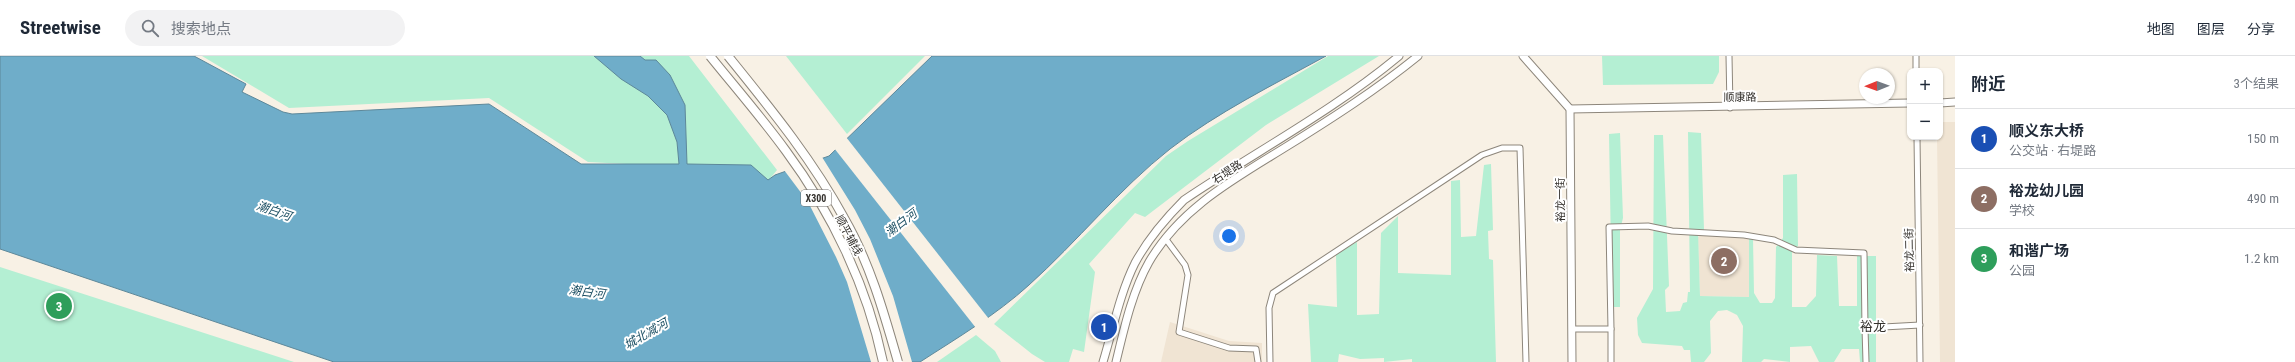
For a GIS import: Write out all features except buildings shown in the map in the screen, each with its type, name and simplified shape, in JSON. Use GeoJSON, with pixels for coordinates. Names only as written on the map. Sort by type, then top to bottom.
{"type":"FeatureCollection","features":[{"type":"Feature","properties":{"kind":"main road","name":"顺平辅线"},"geometry":{"type":"LineString","coordinates":[[710,56],[786,151],[808,183],[847,253],[867,301],[883,362]]}},
{"type":"Feature","properties":{"kind":"main road","name":"顺平辅线"},"geometry":{"type":"LineString","coordinates":[[728,56],[797,142],[845,219],[865,261],[883,306],[898,362]]}},
{"type":"Feature","properties":{"kind":"main road","name":"右堤路"},"geometry":{"type":"LineString","coordinates":[[1103,362],[1122,298],[1135,264],[1150,239],[1165,219],[1184,200],[1346,96],[1400,56]]}},
{"type":"Feature","properties":{"kind":"main road","name":"右堤路"},"geometry":{"type":"LineString","coordinates":[[1116,362],[1134,295],[1149,263],[1165,238],[1196,206],[1225,185],[1381,86],[1418,56]]}},
{"type":"Feature","properties":{"kind":"main road"},"geometry":{"type":"LineString","coordinates":[[1522,56],[1570,109]]}},
{"type":"Feature","properties":{"kind":"main road"},"geometry":{"type":"LineString","coordinates":[[1943,103],[1955,102]]}},
{"type":"Feature","properties":{"kind":"main road","name":"顺康路"},"geometry":{"type":"LineString","coordinates":[[1570,109],[1730,108],[1907,104]]}},
{"type":"Feature","properties":{"kind":"main road","name":"裕龙一街"},"geometry":{"type":"LineString","coordinates":[[1570,109],[1572,362]]}},
{"type":"Feature","properties":{"kind":"street"},"geometry":{"type":"LineString","coordinates":[[1729,56],[1730,108]]}},
{"type":"Feature","properties":{"kind":"street"},"geometry":{"type":"LineString","coordinates":[[1916,56],[1916,68]]}},
{"type":"Feature","properties":{"kind":"street","name":"裕龙二街"},"geometry":{"type":"LineString","coordinates":[[1917,140],[1920,362]]}},
{"type":"Feature","properties":{"kind":"street"},"geometry":{"type":"LineString","coordinates":[[1270,362],[1269,308],[1273,292],[1482,155],[1508,148],[1520,148],[1526,362]]}},
{"type":"Feature","properties":{"kind":"street"},"geometry":{"type":"LineString","coordinates":[[1611,362],[1609,227],[1648,226],[1672,231],[1744,234],[1774,240],[1796,250],[1864,253],[1866,362]]}},
{"type":"Feature","properties":{"kind":"street"},"geometry":{"type":"LineString","coordinates":[[1165,238],[1185,264],[1188,275],[1179,332],[1229,348],[1256,349],[1258,362]]}},
{"type":"Feature","properties":{"kind":"street"},"geometry":{"type":"LineString","coordinates":[[1865,328],[1920,325]]}},
{"type":"Feature","properties":{"kind":"street"},"geometry":{"type":"LineString","coordinates":[[1572,329],[1611,329]]}},
{"type":"Feature","properties":{"kind":"shaded area"},"geometry":{"type":"Polygon","coordinates":[[[1943,122],[1955,122],[1955,362],[1940,362],[1937,140],[1943,140],[1943,122]]]}},
{"type":"Feature","properties":{"kind":"shaded area"},"geometry":{"type":"Polygon","coordinates":[[[1703,234],[1749,238],[1749,297],[1700,296],[1698,237],[1703,234]]]}},
{"type":"Feature","properties":{"kind":"shaded area"},"geometry":{"type":"Polygon","coordinates":[[[1170,322],[1229,341],[1262,343],[1262,362],[1161,362],[1170,322]]]}},
{"type":"Feature","properties":{"kind":"green space"},"geometry":{"type":"Polygon","coordinates":[[[202,56],[689,56],[777,170],[768,181],[665,166],[588,162],[489,98],[289,108],[202,56]]]}},
{"type":"Feature","properties":{"kind":"green space"},"geometry":{"type":"Polygon","coordinates":[[[786,56],[925,56],[847,134],[786,56]]]}},
{"type":"Feature","properties":{"kind":"green space"},"geometry":{"type":"Polygon","coordinates":[[[1328,56],[1379,56],[1266,125],[1145,217],[1135,213],[1089,264],[1095,272],[1084,352],[1073,349],[1069,362],[1045,362],[1032,354],[994,324],[1166,156],[1188,141],[1328,56]]]}},
{"type":"Feature","properties":{"kind":"green space"},"geometry":{"type":"Polygon","coordinates":[[[1602,56],[1719,56],[1719,72],[1713,84],[1603,85],[1602,56]]]}},
{"type":"Feature","properties":{"kind":"green space"},"geometry":{"type":"Polygon","coordinates":[[[1688,132],[1701,133],[1704,230],[1698,230],[1700,296],[1749,297],[1749,238],[1753,238],[1754,293],[1760,303],[1772,303],[1775,298],[1776,247],[1783,238],[1783,175],[1797,174],[1798,246],[1792,251],[1792,307],[1806,307],[1816,296],[1817,255],[1837,256],[1839,306],[1857,306],[1857,256],[1876,256],[1876,362],[1860,362],[1859,349],[1842,349],[1834,362],[1819,362],[1811,346],[1790,347],[1790,362],[1764,359],[1761,362],[1742,362],[1743,326],[1737,315],[1727,310],[1718,311],[1710,321],[1711,353],[1704,362],[1691,362],[1690,350],[1684,350],[1682,346],[1642,343],[1638,335],[1637,318],[1653,289],[1654,135],[1663,135],[1669,286],[1665,290],[1666,312],[1680,311],[1683,303],[1687,302],[1688,292],[1690,292],[1688,132]]]}},
{"type":"Feature","properties":{"kind":"green space"},"geometry":{"type":"Polygon","coordinates":[[[1620,133],[1623,218],[1620,230],[1620,307],[1612,307],[1609,134],[1620,133]]]}},
{"type":"Feature","properties":{"kind":"green space"},"geometry":{"type":"Polygon","coordinates":[[[1491,164],[1493,230],[1488,231],[1489,259],[1493,260],[1496,362],[1412,362],[1412,359],[1384,362],[1384,358],[1360,359],[1339,354],[1338,362],[1311,362],[1308,304],[1337,307],[1336,254],[1357,242],[1357,315],[1379,314],[1381,233],[1398,216],[1398,273],[1451,275],[1451,181],[1460,180],[1461,237],[1476,236],[1484,165],[1491,164]]]}},
{"type":"Feature","properties":{"kind":"green space"},"geometry":{"type":"Polygon","coordinates":[[[0,267],[294,362],[0,362],[0,267]]]}},
{"type":"Feature","properties":{"kind":"green space"},"geometry":{"type":"Polygon","coordinates":[[[976,335],[995,351],[1001,362],[937,362],[976,335]]]}},
{"type":"Feature","properties":{"kind":"water"},"geometry":{"type":"Polygon","coordinates":[[[0,56],[194,56],[246,84],[242,92],[283,112],[292,114],[489,104],[581,164],[679,164],[677,142],[667,115],[648,96],[621,79],[594,56],[640,56],[645,60],[656,60],[670,75],[685,105],[687,164],[751,165],[768,180],[775,175],[829,156],[932,56],[1326,56],[1226,111],[1170,149],[1133,181],[1029,285],[976,326],[920,362],[334,362],[0,249],[0,56]]]}},
{"type":"Feature","properties":{"kind":"pier"},"geometry":{"type":"Polygon","coordinates":[[[846,137],[989,319],[976,328],[834,148],[846,137]]]}},
{"type":"Feature","properties":{"kind":"pier"},"geometry":{"type":"Polygon","coordinates":[[[822,157],[855,210],[870,239],[893,296],[912,362],[871,362],[847,282],[836,257],[808,202],[784,170],[822,157]]]}},
{"type":"Feature","properties":{"kind":"place","name":"裕龙幼儿园"},"geometry":{"type":"Point","coordinates":[1724,261]}},
{"type":"Feature","properties":{"kind":"place","name":"和谐广场"},"geometry":{"type":"Point","coordinates":[59,306]}},
{"type":"Feature","properties":{"kind":"place","name":"顺义东大桥"},"geometry":{"type":"Point","coordinates":[1104,327]}},
{"type":"Feature","properties":{"kind":"district","name":"裕龙"},"geometry":{"type":"Point","coordinates":[1873,326]}},
{"type":"Feature","properties":{"kind":"water label","name":"潮白河"},"geometry":{"type":"Point","coordinates":[274,211]}},
{"type":"Feature","properties":{"kind":"water label","name":"潮白河"},"geometry":{"type":"Point","coordinates":[901,223]}},
{"type":"Feature","properties":{"kind":"water label","name":"潮白河"},"geometry":{"type":"Point","coordinates":[587,292]}},
{"type":"Feature","properties":{"kind":"water label","name":"城北减河"},"geometry":{"type":"Point","coordinates":[646,334]}}]}
